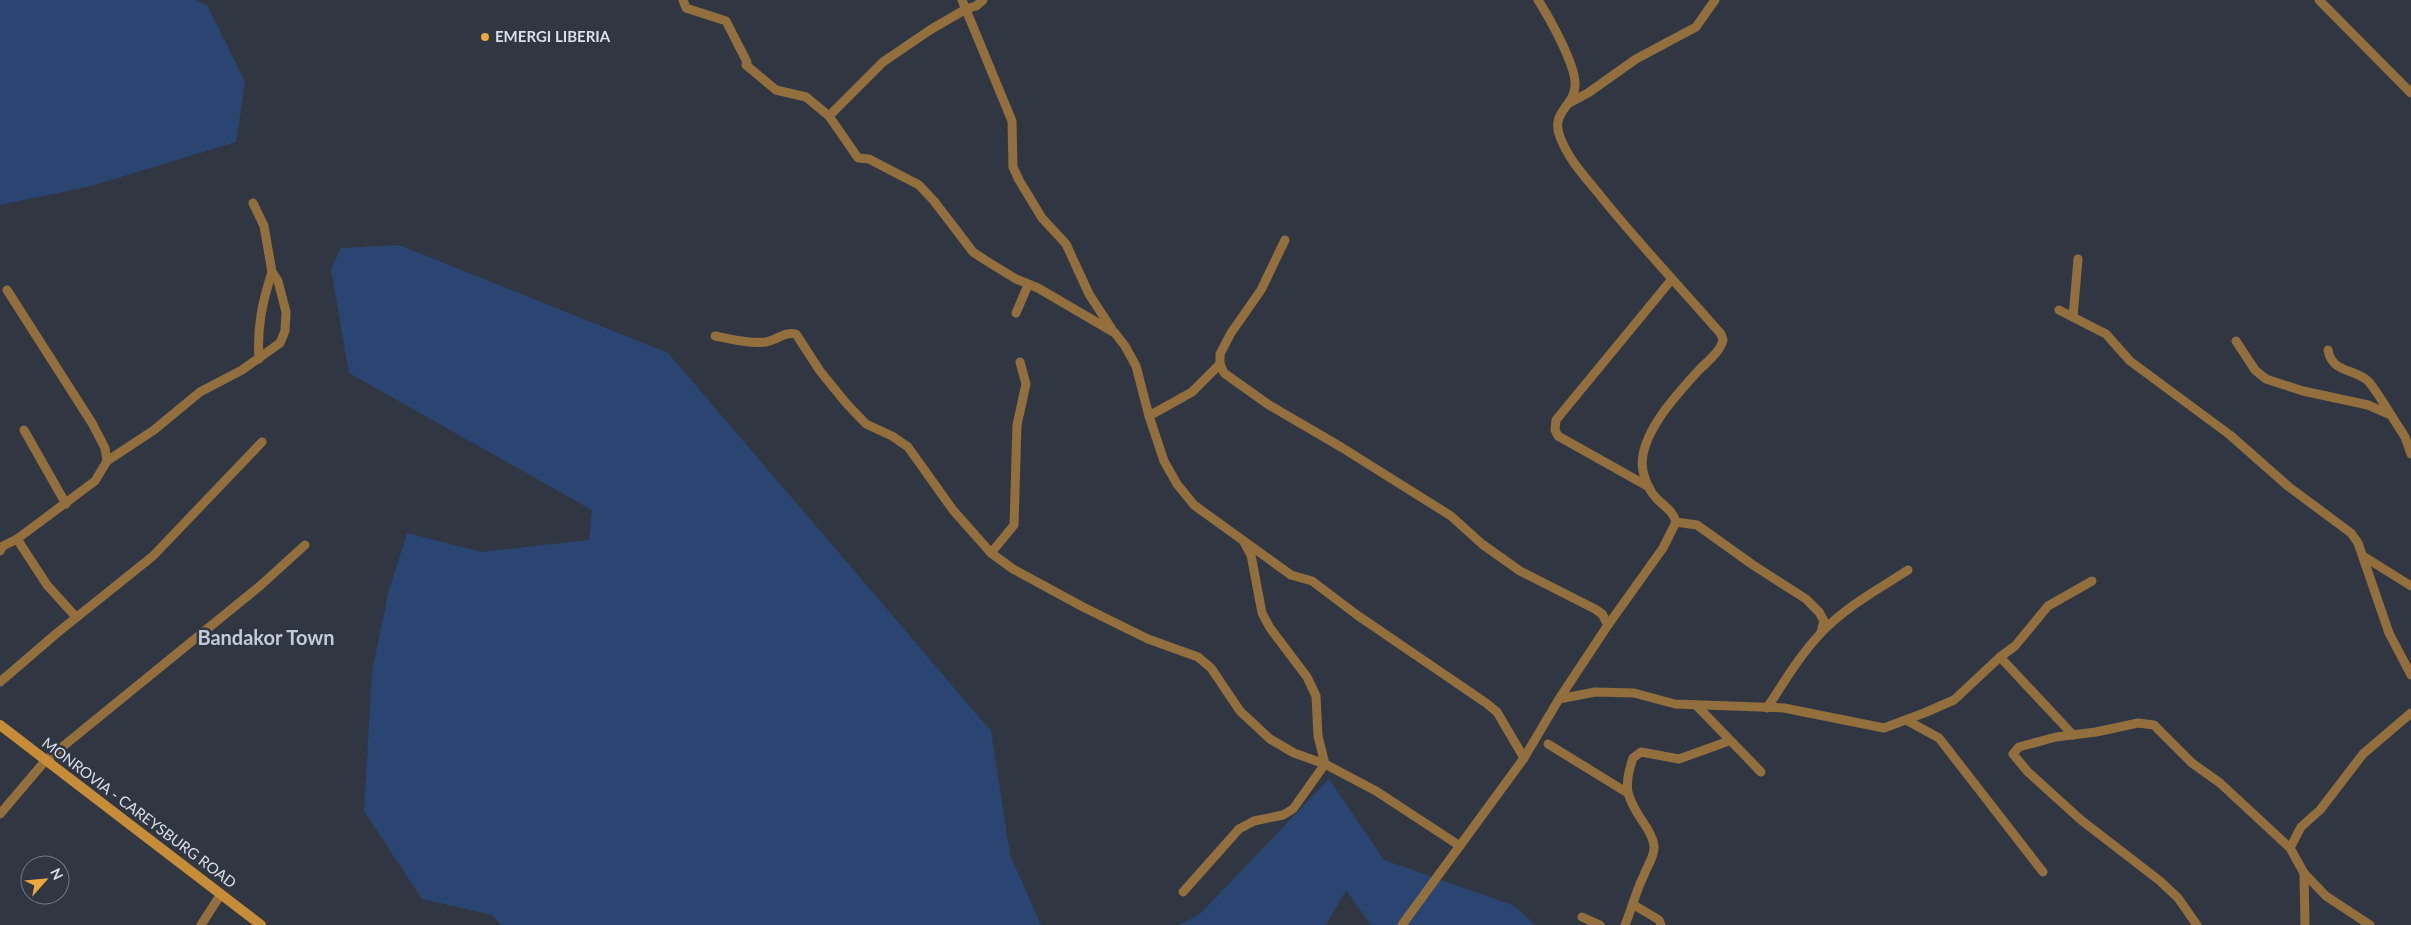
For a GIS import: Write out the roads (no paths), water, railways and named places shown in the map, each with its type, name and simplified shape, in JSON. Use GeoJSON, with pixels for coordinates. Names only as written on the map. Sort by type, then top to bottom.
{"type":"FeatureCollection","features":[{"type":"Feature","properties":{"kind":"main road","name":"MONROVIA - CAREYSBURG ROAD"},"geometry":{"type":"LineString","coordinates":[[0,725],[261,925]]}},
{"type":"Feature","properties":{"kind":"street"},"geometry":{"type":"LineString","coordinates":[[683,0],[686,8],[726,21],[747,63],[776,90],[806,97],[828,116],[858,158],[869,158],[919,185],[934,201],[973,252],[1115,333]]}},
{"type":"Feature","properties":{"kind":"street"},"geometry":{"type":"LineString","coordinates":[[962,0],[1012,121],[1013,167],[1016,174],[1042,218],[1066,244],[1089,294],[1125,346],[1136,366],[1149,416],[1164,461],[1177,484],[1194,505],[1243,540],[1253,552],[1292,574],[1312,581],[1357,615],[1491,708],[1506,725],[1524,758]]}},
{"type":"Feature","properties":{"kind":"street"},"geometry":{"type":"LineString","coordinates":[[828,116],[883,62],[900,49],[966,9],[976,6],[983,0]]}},
{"type":"Feature","properties":{"kind":"street"},"geometry":{"type":"LineString","coordinates":[[1538,0],[1561,42],[1573,72],[1576,89],[1571,102]]}},
{"type":"Feature","properties":{"kind":"street"},"geometry":{"type":"LineString","coordinates":[[1676,522],[1671,512],[1655,497],[1649,487],[1642,464],[1647,442],[1668,406],[1714,354],[1723,340],[1721,334],[1672,280],[1584,176],[1560,139],[1557,123],[1563,108],[1571,102],[1588,93],[1636,59],[1696,27],[1715,0]]}},
{"type":"Feature","properties":{"kind":"street"},"geometry":{"type":"LineString","coordinates":[[2319,0],[2411,93]]}},
{"type":"Feature","properties":{"kind":"street"},"geometry":{"type":"LineString","coordinates":[[0,551],[3,546],[17,539],[66,504],[94,481],[107,462],[154,430],[200,392],[259,359],[280,343],[285,331],[286,312],[282,293],[272,272],[264,226],[253,203]]}},
{"type":"Feature","properties":{"kind":"street"},"geometry":{"type":"LineString","coordinates":[[1285,240],[1260,290],[1231,333],[1220,354],[1220,364],[1224,373],[1269,405],[1341,447],[1450,516],[1482,544],[1520,571],[1602,614],[1608,625]]}},
{"type":"Feature","properties":{"kind":"street"},"geometry":{"type":"LineString","coordinates":[[2073,317],[2078,259]]}},
{"type":"Feature","properties":{"kind":"street"},"geometry":{"type":"LineString","coordinates":[[259,359],[258,330],[260,314],[272,272]]}},
{"type":"Feature","properties":{"kind":"street"},"geometry":{"type":"LineString","coordinates":[[1649,487],[1558,436],[1554,430],[1556,420],[1672,280]]}},
{"type":"Feature","properties":{"kind":"street"},"geometry":{"type":"LineString","coordinates":[[1016,313],[1028,284]]}},
{"type":"Feature","properties":{"kind":"street"},"geometry":{"type":"LineString","coordinates":[[7,290],[92,423],[105,448],[107,462]]}},
{"type":"Feature","properties":{"kind":"street"},"geometry":{"type":"LineString","coordinates":[[2059,310],[2106,334],[2130,361],[2230,435],[2289,486],[2351,533],[2358,544],[2389,633],[2411,675]]}},
{"type":"Feature","properties":{"kind":"street"},"geometry":{"type":"LineString","coordinates":[[715,336],[766,342],[790,332],[796,334],[820,370],[846,403],[866,424],[892,436],[908,447],[953,510],[991,553],[1013,569],[1083,607],[1148,639],[1198,657],[1211,668],[1240,711],[1270,739],[1294,753],[1325,764],[1376,791],[1460,846]]}},
{"type":"Feature","properties":{"kind":"street"},"geometry":{"type":"LineString","coordinates":[[2236,341],[2255,370],[2266,379],[2303,391],[2368,405],[2391,415]]}},
{"type":"Feature","properties":{"kind":"street"},"geometry":{"type":"LineString","coordinates":[[2328,350],[2330,358],[2336,365],[2347,372],[2357,374],[2369,382],[2405,437],[2411,454]]}},
{"type":"Feature","properties":{"kind":"street"},"geometry":{"type":"LineString","coordinates":[[991,553],[1014,525],[1017,424],[1026,384],[1020,362]]}},
{"type":"Feature","properties":{"kind":"street"},"geometry":{"type":"LineString","coordinates":[[1149,416],[1192,392],[1220,364]]}},
{"type":"Feature","properties":{"kind":"street"},"geometry":{"type":"LineString","coordinates":[[24,430],[66,504]]}},
{"type":"Feature","properties":{"kind":"street"},"geometry":{"type":"LineString","coordinates":[[0,682],[76,617],[153,556],[262,442]]}},
{"type":"Feature","properties":{"kind":"street"},"geometry":{"type":"LineString","coordinates":[[1402,925],[1524,758],[1608,625],[1663,548],[1676,522]]}},
{"type":"Feature","properties":{"kind":"street"},"geometry":{"type":"LineString","coordinates":[[1676,522],[1697,525],[1753,565],[1806,598],[1819,612],[1824,621],[1821,633]]}},
{"type":"Feature","properties":{"kind":"street"},"geometry":{"type":"LineString","coordinates":[[17,539],[47,585],[76,617]]}},
{"type":"Feature","properties":{"kind":"street"},"geometry":{"type":"LineString","coordinates":[[0,814],[45,761],[261,586],[305,545]]}},
{"type":"Feature","properties":{"kind":"street"},"geometry":{"type":"LineString","coordinates":[[1183,892],[1238,829],[1254,821],[1283,815],[1293,809],[1325,764],[1318,736],[1316,696],[1306,676],[1270,628],[1262,613],[1253,552]]}},
{"type":"Feature","properties":{"kind":"street"},"geometry":{"type":"LineString","coordinates":[[2362,556],[2411,586]]}},
{"type":"Feature","properties":{"kind":"street"},"geometry":{"type":"LineString","coordinates":[[1768,708],[1795,665],[1821,633],[1874,592],[1908,570]]}},
{"type":"Feature","properties":{"kind":"street"},"geometry":{"type":"LineString","coordinates":[[1559,700],[1596,692],[1624,692],[1675,704],[1768,708],[1809,712],[1884,728],[1954,700],[2021,640],[2048,606],[2092,581]]}},
{"type":"Feature","properties":{"kind":"street"},"geometry":{"type":"LineString","coordinates":[[2000,657],[2072,735]]}},
{"type":"Feature","properties":{"kind":"street"},"geometry":{"type":"LineString","coordinates":[[1696,705],[1761,772]]}},
{"type":"Feature","properties":{"kind":"street"},"geometry":{"type":"LineString","coordinates":[[2290,848],[2301,827],[2320,810],[2364,753],[2411,713]]}},
{"type":"Feature","properties":{"kind":"street"},"geometry":{"type":"LineString","coordinates":[[1906,720],[1939,738],[2043,872]]}},
{"type":"Feature","properties":{"kind":"street"},"geometry":{"type":"LineString","coordinates":[[2197,925],[2178,898],[2160,880],[2081,820],[2028,772],[2013,754],[2019,747],[2030,743],[2118,728],[2138,722],[2154,724],[2192,763],[2220,783],[2290,848],[2304,872],[2326,896],[2367,923]]}},
{"type":"Feature","properties":{"kind":"street"},"geometry":{"type":"LineString","coordinates":[[1625,925],[1644,874],[1651,862],[1654,847],[1649,831],[1626,792],[1626,780],[1633,758],[1641,752],[1679,759],[1729,741]]}},
{"type":"Feature","properties":{"kind":"street"},"geometry":{"type":"LineString","coordinates":[[1548,744],[1626,792]]}},
{"type":"Feature","properties":{"kind":"street"},"geometry":{"type":"LineString","coordinates":[[2304,872],[2305,925]]}},
{"type":"Feature","properties":{"kind":"street"},"geometry":{"type":"LineString","coordinates":[[201,925],[221,894]]}},
{"type":"Feature","properties":{"kind":"street"},"geometry":{"type":"LineString","coordinates":[[1634,905],[1659,920],[1661,925]]}},
{"type":"Feature","properties":{"kind":"street"},"geometry":{"type":"LineString","coordinates":[[1582,917],[1600,925]]}},
{"type":"Feature","properties":{"kind":"street"},"geometry":{"type":"LineString","coordinates":[[2354,925],[2367,923]]}},
{"type":"Feature","properties":{"kind":"place","name":"EMERGI LIBERIA"},"geometry":{"type":"Point","coordinates":[485,37]}},
{"type":"Feature","properties":{"kind":"district","name":"Bandakor Town"},"geometry":{"type":"Point","coordinates":[266,638]}}]}
